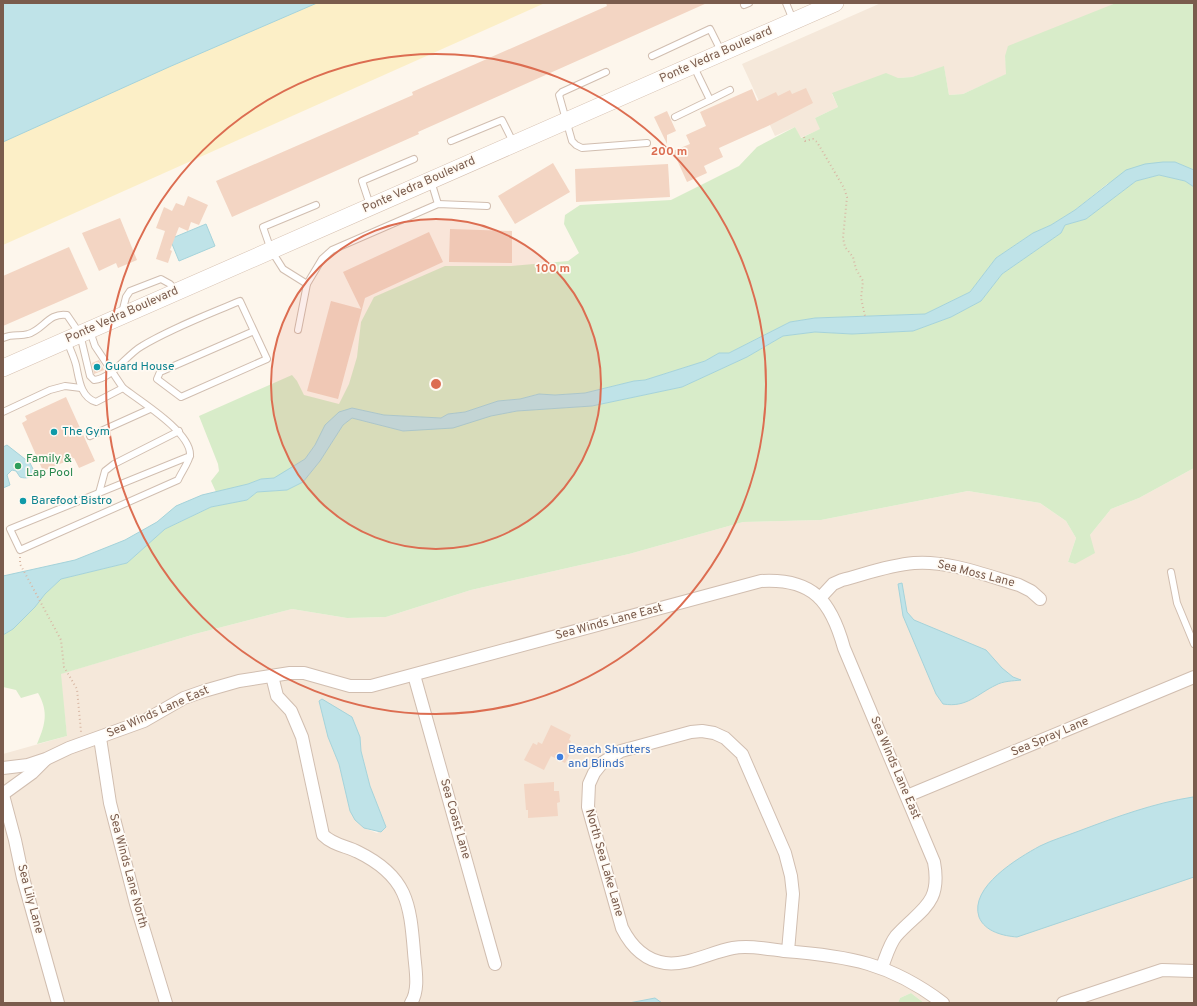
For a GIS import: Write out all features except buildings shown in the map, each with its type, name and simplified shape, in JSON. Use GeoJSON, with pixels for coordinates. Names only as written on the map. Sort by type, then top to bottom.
{"type":"FeatureCollection","features":[{"type":"Feature","properties":{"kind":"street","name":"Ponte Vedra Boulevard"},"geometry":{"type":"LineString","coordinates":[[3,368],[835,3]]}},
{"type":"Feature","properties":{"kind":"street","name":"Sea Moss Lane"},"geometry":{"type":"LineString","coordinates":[[820,598],[830,587],[842,580],[899,564],[915,562],[942,564],[1020,585],[1031,591],[1040,599]]}},
{"type":"Feature","properties":{"kind":"street","name":"Sea Winds Lane East"},"geometry":{"type":"LineString","coordinates":[[3,768],[28,765],[46,759],[82,743],[100,738],[144,721],[184,698],[204,690],[290,672],[304,673],[360,687],[371,686],[761,581],[784,581],[798,585],[820,598],[833,615],[838,626],[844,648],[934,862],[937,875],[936,887],[926,908],[896,937],[890,946],[882,967]]}},
{"type":"Feature","properties":{"kind":"street","name":"Sea Coast Lane"},"geometry":{"type":"LineString","coordinates":[[414,674],[495,964]]}},
{"type":"Feature","properties":{"kind":"street"},"geometry":{"type":"LineString","coordinates":[[272,676],[277,696],[290,711],[302,737],[323,835],[328,840],[356,851],[384,867],[399,885],[407,900],[411,916],[416,982],[415,993],[411,1003]]}},
{"type":"Feature","properties":{"kind":"street","name":"Sea Spray Lane"},"geometry":{"type":"LineString","coordinates":[[907,796],[1194,677]]}},
{"type":"Feature","properties":{"kind":"street","name":"North Sea Lake Lane"},"geometry":{"type":"LineString","coordinates":[[788,951],[793,894],[791,876],[785,853],[746,761],[734,745],[714,733],[691,732],[621,751],[602,763],[594,773],[589,784],[588,807],[622,928],[627,939],[635,949],[647,957],[666,963],[678,963],[742,947],[838,956],[882,967],[905,978],[943,1003]]}},
{"type":"Feature","properties":{"kind":"street","name":"Sea Winds Lane North"},"geometry":{"type":"LineString","coordinates":[[100,738],[114,817],[136,904],[166,1003]]}},
{"type":"Feature","properties":{"kind":"street"},"geometry":{"type":"LineString","coordinates":[[3,795],[32,773],[46,759]]}},
{"type":"Feature","properties":{"kind":"street","name":"Sea Lily Lane"},"geometry":{"type":"LineString","coordinates":[[3,795],[23,878],[58,1003]]}},
{"type":"Feature","properties":{"kind":"street"},"geometry":{"type":"LineString","coordinates":[[1063,1003],[1162,970],[1194,971]]}},
{"type":"Feature","properties":{"kind":"lane"},"geometry":{"type":"LineString","coordinates":[[786,3],[793,21]]}},
{"type":"Feature","properties":{"kind":"lane"},"geometry":{"type":"LineString","coordinates":[[652,56],[710,29],[722,52]]}},
{"type":"Feature","properties":{"kind":"lane"},"geometry":{"type":"LineString","coordinates":[[694,65],[710,100]]}},
{"type":"Feature","properties":{"kind":"lane"},"geometry":{"type":"LineString","coordinates":[[606,72],[562,92],[559,95],[572,141],[582,148],[647,143]]}},
{"type":"Feature","properties":{"kind":"lane"},"geometry":{"type":"LineString","coordinates":[[675,117],[730,90]]}},
{"type":"Feature","properties":{"kind":"lane"},"geometry":{"type":"LineString","coordinates":[[451,141],[502,120],[514,144]]}},
{"type":"Feature","properties":{"kind":"lane"},"geometry":{"type":"LineString","coordinates":[[371,206],[362,181],[414,159]]}},
{"type":"Feature","properties":{"kind":"lane"},"geometry":{"type":"LineString","coordinates":[[430,180],[438,204]]}},
{"type":"Feature","properties":{"kind":"lane"},"geometry":{"type":"LineString","coordinates":[[298,330],[308,284],[322,259],[332,250],[438,204],[487,206]]}},
{"type":"Feature","properties":{"kind":"lane"},"geometry":{"type":"LineString","coordinates":[[308,284],[282,269],[271,250],[263,227],[316,205]]}},
{"type":"Feature","properties":{"kind":"lane"},"geometry":{"type":"LineString","coordinates":[[3,338],[12,334],[27,335],[35,331],[52,316],[61,314],[67,315],[79,335],[90,376],[94,380],[111,372],[141,347],[171,331],[240,301],[254,330],[267,359],[181,397],[157,379],[160,372],[254,330]]}},
{"type":"Feature","properties":{"kind":"lane"},"geometry":{"type":"LineString","coordinates":[[79,335],[95,346],[123,388],[179,431],[189,446],[190,456],[178,480],[20,550],[10,529],[190,456]]}},
{"type":"Feature","properties":{"kind":"lane"},"geometry":{"type":"LineString","coordinates":[[79,335],[76,363],[81,388],[88,399],[96,402],[123,388]]}},
{"type":"Feature","properties":{"kind":"lane"},"geometry":{"type":"LineString","coordinates":[[3,412],[50,390],[65,386],[81,388]]}},
{"type":"Feature","properties":{"kind":"lane"},"geometry":{"type":"LineString","coordinates":[[90,436],[150,409]]}},
{"type":"Feature","properties":{"kind":"lane"},"geometry":{"type":"LineString","coordinates":[[98,493],[105,471],[114,464],[179,431]]}},
{"type":"Feature","properties":{"kind":"lane"},"geometry":{"type":"LineString","coordinates":[[1171,572],[1177,603],[1194,644]]}},
{"type":"Feature","properties":{"kind":"path"},"geometry":{"type":"LineString","coordinates":[[804,137],[805,141],[813,139],[817,142],[846,192],[847,196],[843,238],[845,247],[853,257],[856,269],[863,281],[861,298],[865,316]]}},
{"type":"Feature","properties":{"kind":"path"},"geometry":{"type":"LineString","coordinates":[[20,564],[61,640],[64,667],[77,689],[82,743]]}},
{"type":"Feature","properties":{"kind":"shaded area"},"geometry":{"type":"Polygon","coordinates":[[[881,3],[1116,3],[1005,56],[1007,74],[963,94],[949,95],[944,67],[912,77],[898,78],[832,94],[838,107],[815,118],[821,129],[800,138],[795,127],[775,136],[742,64],[881,3]]]}},
{"type":"Feature","properties":{"kind":"shaded area"},"geometry":{"type":"Polygon","coordinates":[[[1194,468],[1194,1003],[924,1003],[911,993],[900,998],[898,1003],[662,1003],[655,998],[629,1003],[3,1003],[3,754],[67,736],[60,674],[195,634],[292,609],[347,618],[386,617],[471,590],[629,554],[743,522],[821,520],[968,491],[1040,503],[1066,521],[1076,538],[1068,562],[1075,564],[1090,535],[1111,509],[1139,498],[1194,468]],[[319,701],[328,736],[339,764],[350,811],[364,828],[377,833],[386,827],[370,786],[361,751],[360,737],[352,717],[319,701]]]}},
{"type":"Feature","properties":{"kind":"green space"},"geometry":{"type":"Polygon","coordinates":[[[1116,3],[1194,3],[1194,170],[1175,162],[1163,162],[1107,184],[1075,210],[1051,225],[1033,233],[996,258],[970,292],[925,314],[815,318],[790,322],[729,353],[719,353],[705,361],[645,380],[634,381],[585,393],[555,395],[538,394],[520,399],[498,401],[465,412],[448,414],[441,418],[384,415],[352,408],[315,445],[305,459],[288,471],[274,478],[261,479],[216,492],[211,481],[219,471],[218,464],[199,416],[292,375],[297,381],[304,395],[339,404],[349,384],[357,357],[361,322],[374,297],[445,266],[511,266],[568,261],[579,253],[564,224],[565,215],[580,205],[671,200],[739,166],[757,147],[795,127],[801,138],[820,129],[815,118],[838,107],[832,93],[886,73],[898,78],[912,77],[944,66],[949,95],[963,94],[1006,74],[1005,56],[1008,46],[1116,3]]]}},
{"type":"Feature","properties":{"kind":"green space"},"geometry":{"type":"Polygon","coordinates":[[[1159,175],[1185,181],[1194,187],[1194,468],[1139,498],[1111,509],[1090,535],[1095,553],[1075,564],[1068,562],[1076,538],[1066,521],[1040,503],[968,491],[821,520],[743,522],[629,554],[471,590],[386,617],[347,618],[292,609],[195,634],[61,674],[67,736],[37,744],[45,718],[44,706],[38,693],[21,698],[16,690],[3,687],[3,635],[13,629],[61,579],[127,563],[165,529],[211,507],[247,500],[257,492],[287,490],[303,482],[320,461],[343,425],[352,418],[403,431],[517,411],[592,406],[682,387],[747,357],[783,336],[815,332],[852,334],[913,331],[951,317],[981,301],[1002,274],[1061,233],[1065,225],[1086,219],[1136,181],[1159,175]]]}},
{"type":"Feature","properties":{"kind":"green space"},"geometry":{"type":"Polygon","coordinates":[[[911,993],[924,1003],[898,1003],[900,998],[911,993]]]}},
{"type":"Feature","properties":{"kind":"sand"},"geometry":{"type":"Polygon","coordinates":[[[317,3],[545,3],[3,245],[3,142],[169,67],[317,3]]]}},
{"type":"Feature","properties":{"kind":"water"},"geometry":{"type":"Polygon","coordinates":[[[3,3],[317,3],[169,67],[3,142],[3,3]]]}},
{"type":"Feature","properties":{"kind":"water"},"geometry":{"type":"Polygon","coordinates":[[[1175,162],[1194,170],[1194,187],[1185,181],[1159,175],[1136,181],[1086,219],[1065,225],[1061,233],[1002,274],[981,301],[951,317],[913,331],[852,334],[815,332],[783,336],[747,357],[682,387],[592,406],[517,411],[491,416],[453,428],[403,431],[352,418],[343,425],[320,461],[303,482],[287,490],[257,492],[247,500],[211,507],[165,529],[127,563],[61,579],[13,629],[3,635],[3,576],[75,560],[125,540],[157,522],[176,506],[202,495],[248,484],[261,479],[274,478],[305,459],[315,445],[325,425],[339,412],[352,408],[384,415],[441,418],[448,414],[465,412],[498,401],[520,399],[539,394],[555,395],[585,393],[634,381],[645,380],[705,361],[719,353],[729,353],[790,322],[815,318],[925,314],[970,292],[996,258],[1033,233],[1051,225],[1075,210],[1126,170],[1145,164],[1175,162]]]}},
{"type":"Feature","properties":{"kind":"water"},"geometry":{"type":"Polygon","coordinates":[[[206,224],[215,246],[179,261],[170,239],[206,224]]]}},
{"type":"Feature","properties":{"kind":"water","name":"Family & Lap Pool"},"geometry":{"type":"Polygon","coordinates":[[[7,445],[30,463],[34,471],[30,477],[24,478],[20,477],[16,471],[12,470],[7,475],[10,485],[3,488],[3,447],[7,445]]]}},
{"type":"Feature","properties":{"kind":"water"},"geometry":{"type":"Polygon","coordinates":[[[902,583],[907,612],[914,620],[986,650],[1002,668],[1013,677],[1021,680],[1008,681],[999,684],[959,704],[943,704],[936,694],[903,616],[898,584],[902,583]]]}},
{"type":"Feature","properties":{"kind":"water"},"geometry":{"type":"Polygon","coordinates":[[[322,699],[352,717],[360,737],[361,751],[370,786],[386,827],[381,832],[364,828],[355,820],[350,811],[339,764],[328,737],[319,701],[322,699]]]}},
{"type":"Feature","properties":{"kind":"water"},"geometry":{"type":"Polygon","coordinates":[[[1194,797],[1194,877],[1017,937],[1006,936],[990,930],[979,917],[978,906],[981,895],[988,885],[1008,866],[1031,851],[1049,842],[1121,816],[1164,803],[1194,797]]]}},
{"type":"Feature","properties":{"kind":"water"},"geometry":{"type":"Polygon","coordinates":[[[655,998],[662,1003],[629,1003],[655,998]]]}},
{"type":"Feature","properties":{"kind":"place","name":"Guard House"},"geometry":{"type":"Point","coordinates":[97,367]}},
{"type":"Feature","properties":{"kind":"place","name":"The Gym"},"geometry":{"type":"Point","coordinates":[54,432]}},
{"type":"Feature","properties":{"kind":"place","name":"Family & Lap Pool"},"geometry":{"type":"Point","coordinates":[18,466]}},
{"type":"Feature","properties":{"kind":"place","name":"Barefoot Bistro"},"geometry":{"type":"Point","coordinates":[23,501]}},
{"type":"Feature","properties":{"kind":"place","name":"Beach Shutters and Blinds"},"geometry":{"type":"Point","coordinates":[560,757]}}]}
